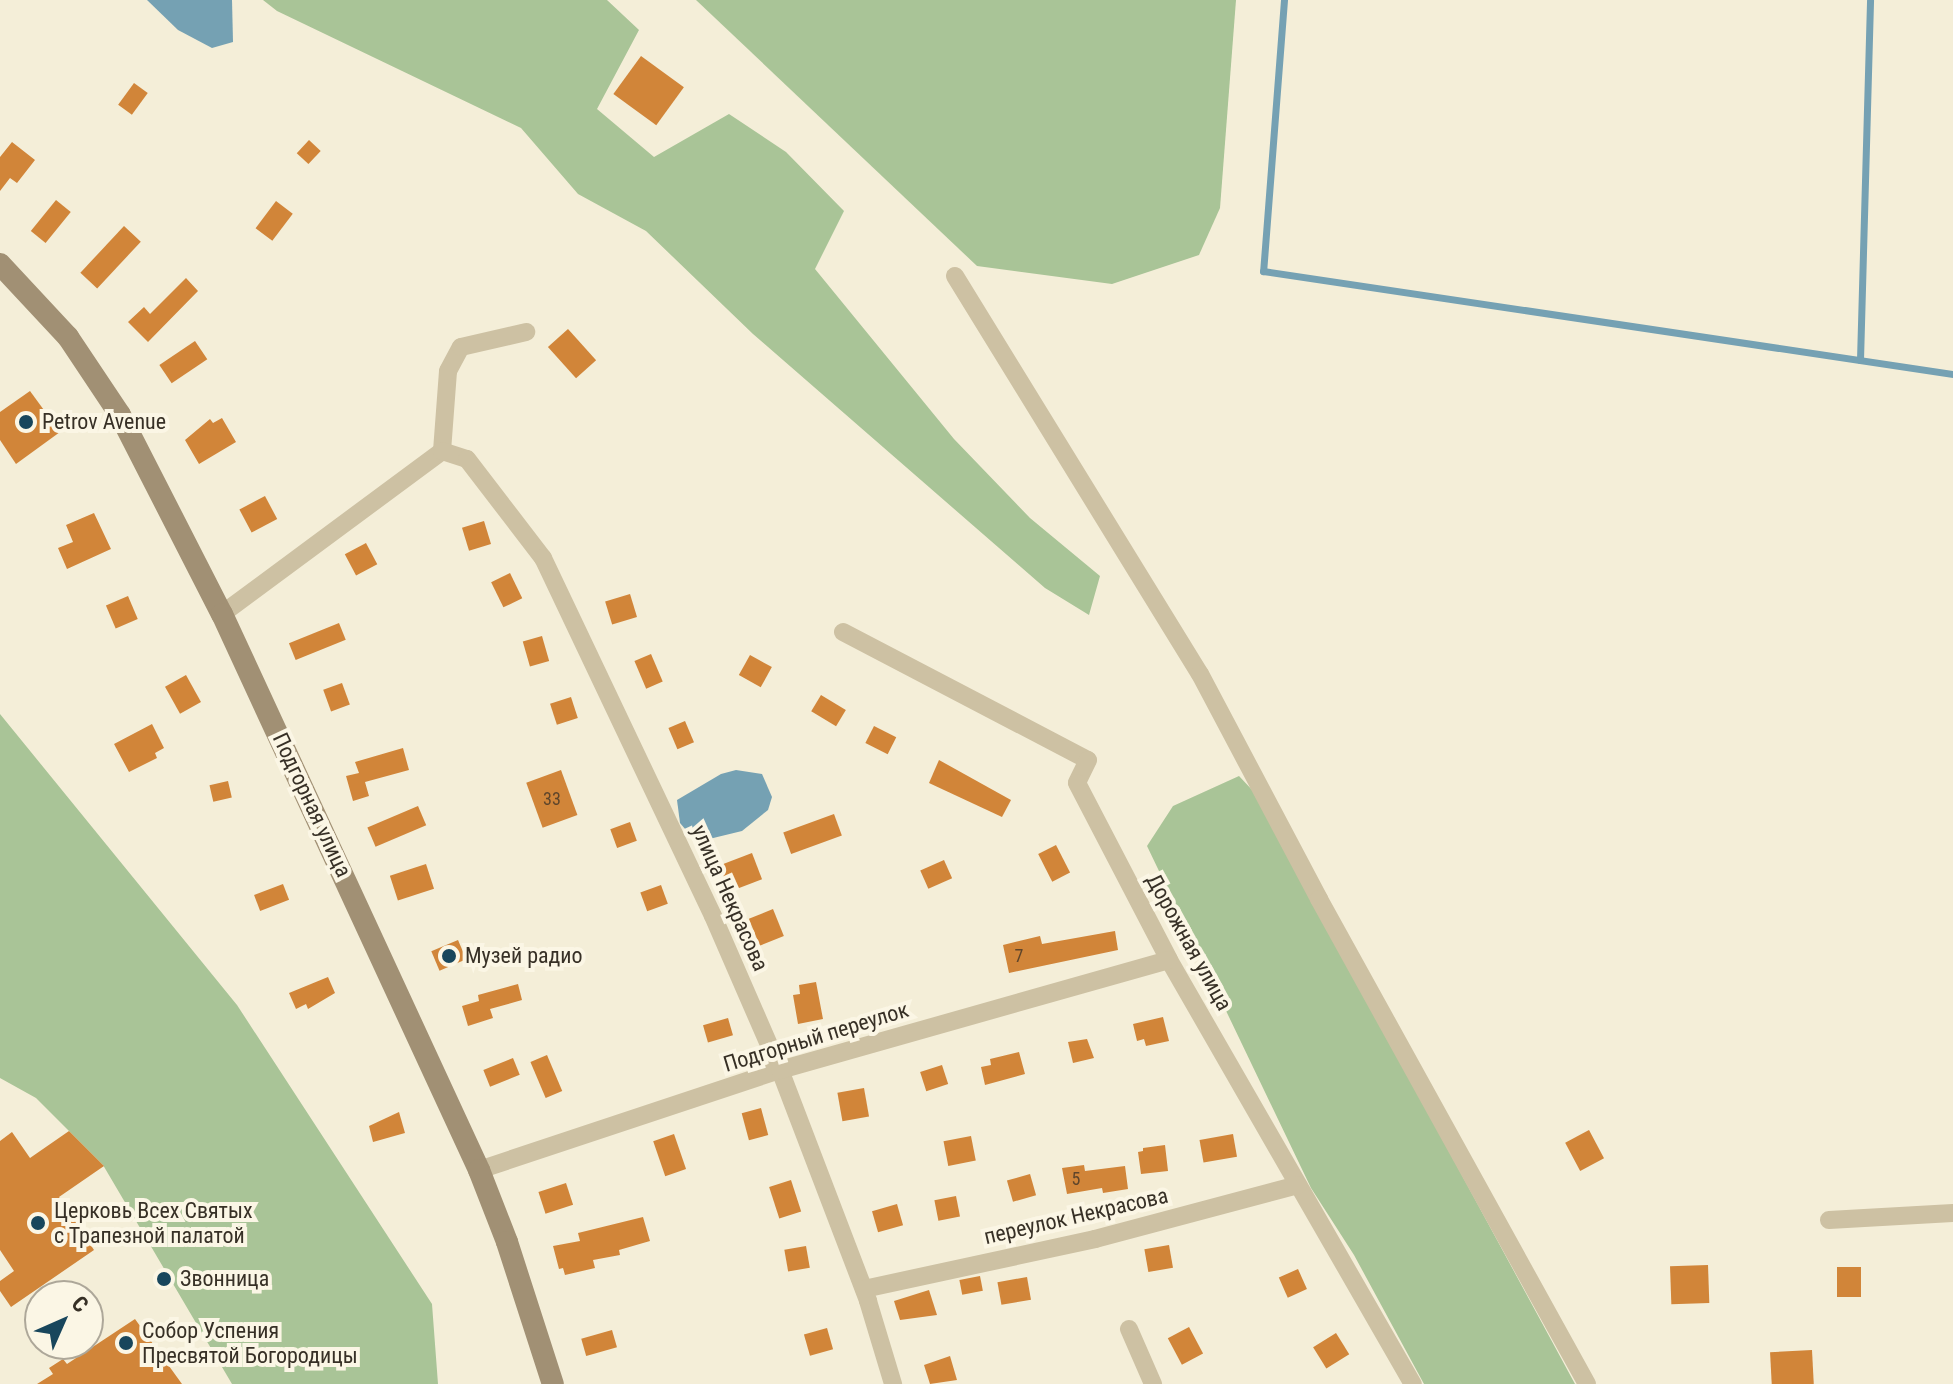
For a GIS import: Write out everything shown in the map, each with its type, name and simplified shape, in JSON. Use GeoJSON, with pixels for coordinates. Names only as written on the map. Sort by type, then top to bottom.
{"type":"FeatureCollection","features":[{"type":"Feature","properties":{"kind":"main road","name":"Подгорная улица"},"geometry":{"type":"LineString","coordinates":[[0,264],[68,337],[120,415],[222,614],[479,1170],[507,1242],[553,1384]]}},
{"type":"Feature","properties":{"kind":"street"},"geometry":{"type":"LineString","coordinates":[[955,276],[1200,674],[1326,913],[1587,1384]]}},
{"type":"Feature","properties":{"kind":"street"},"geometry":{"type":"LineString","coordinates":[[222,614],[442,451],[448,371],[461,347],[526,332]]}},
{"type":"Feature","properties":{"kind":"street","name":"улица Некрасова"},"geometry":{"type":"LineString","coordinates":[[442,451],[467,459],[543,558],[713,916],[780,1070],[864,1289],[893,1384]]}},
{"type":"Feature","properties":{"kind":"street","name":"Дорожная улица"},"geometry":{"type":"LineString","coordinates":[[843,632],[1088,760],[1077,783],[1169,960],[1413,1384]]}},
{"type":"Feature","properties":{"kind":"street","name":"Подгорный переулок"},"geometry":{"type":"LineString","coordinates":[[479,1170],[780,1070],[1169,960]]}},
{"type":"Feature","properties":{"kind":"street","name":"переулок Некрасова"},"geometry":{"type":"LineString","coordinates":[[864,1289],[1095,1239],[1298,1185]]}},
{"type":"Feature","properties":{"kind":"street"},"geometry":{"type":"LineString","coordinates":[[1829,1220],[1953,1213]]}},
{"type":"Feature","properties":{"kind":"street"},"geometry":{"type":"LineString","coordinates":[[1129,1329],[1153,1384]]}},
{"type":"Feature","properties":{"kind":"green space"},"geometry":{"type":"Polygon","coordinates":[[[263,0],[607,0],[639,30],[597,109],[654,157],[729,114],[786,152],[844,211],[815,269],[954,439],[1030,518],[1100,576],[1089,615],[1045,588],[753,334],[646,231],[578,194],[521,128],[277,11],[263,0]]]}},
{"type":"Feature","properties":{"kind":"green space"},"geometry":{"type":"Polygon","coordinates":[[[696,0],[1236,0],[1220,208],[1199,255],[1112,284],[977,266],[696,0]]]}},
{"type":"Feature","properties":{"kind":"green space"},"geometry":{"type":"Polygon","coordinates":[[[0,714],[237,1005],[432,1304],[438,1384],[232,1384],[103,1165],[36,1098],[0,1078],[0,714]]]}},
{"type":"Feature","properties":{"kind":"green space"},"geometry":{"type":"Polygon","coordinates":[[[1239,776],[1255,793],[1575,1384],[1424,1384],[1354,1255],[1311,1188],[1147,846],[1173,806],[1239,776]]]}},
{"type":"Feature","properties":{"kind":"water"},"geometry":{"type":"Polygon","coordinates":[[[147,0],[232,0],[233,42],[212,48],[178,30],[147,0]]]}},
{"type":"Feature","properties":{"kind":"water"},"geometry":{"type":"Polygon","coordinates":[[[736,770],[762,774],[772,797],[768,810],[742,831],[705,840],[691,836],[680,823],[677,800],[721,774],[736,770]]]}},
{"type":"Feature","properties":{"kind":"building"},"geometry":{"type":"Polygon","coordinates":[[[641,56],[684,87],[656,125],[613,94],[641,56]]]}},
{"type":"Feature","properties":{"kind":"building"},"geometry":{"type":"Polygon","coordinates":[[[134,83],[148,93],[132,115],[118,105],[134,83]]]}},
{"type":"Feature","properties":{"kind":"building"},"geometry":{"type":"Polygon","coordinates":[[[309,140],[321,151],[308,164],[297,153],[309,140]]]}},
{"type":"Feature","properties":{"kind":"building"},"geometry":{"type":"Polygon","coordinates":[[[12,142],[35,160],[17,183],[10,178],[0,191],[0,157],[12,142]]]}},
{"type":"Feature","properties":{"kind":"building"},"geometry":{"type":"Polygon","coordinates":[[[56,200],[71,212],[46,243],[31,231],[56,200]]]}},
{"type":"Feature","properties":{"kind":"building"},"geometry":{"type":"Polygon","coordinates":[[[276,201],[293,214],[272,241],[256,228],[276,201]]]}},
{"type":"Feature","properties":{"kind":"building"},"geometry":{"type":"Polygon","coordinates":[[[124,226],[141,242],[97,288],[80,273],[124,226]]]}},
{"type":"Feature","properties":{"kind":"building"},"geometry":{"type":"Polygon","coordinates":[[[186,278],[198,291],[148,342],[128,322],[144,307],[150,314],[186,278]]]}},
{"type":"Feature","properties":{"kind":"building"},"geometry":{"type":"Polygon","coordinates":[[[568,329],[596,360],[576,378],[548,347],[568,329]]]}},
{"type":"Feature","properties":{"kind":"building"},"geometry":{"type":"Polygon","coordinates":[[[195,341],[207,359],[172,383],[159,365],[195,341]]]}},
{"type":"Feature","properties":{"kind":"building","name":"Petrov Avenue"},"geometry":{"type":"Polygon","coordinates":[[[30,391],[60,432],[16,464],[0,440],[0,412],[30,391]]]}},
{"type":"Feature","properties":{"kind":"building"},"geometry":{"type":"Polygon","coordinates":[[[222,418],[236,442],[199,464],[185,440],[210,419],[213,423],[222,418]]]}},
{"type":"Feature","properties":{"kind":"building"},"geometry":{"type":"Polygon","coordinates":[[[265,496],[277,519],[252,533],[239,510],[265,496]]]}},
{"type":"Feature","properties":{"kind":"building"},"geometry":{"type":"Polygon","coordinates":[[[94,513],[111,549],[67,569],[58,548],[73,542],[66,525],[94,513]]]}},
{"type":"Feature","properties":{"kind":"building"},"geometry":{"type":"Polygon","coordinates":[[[484,521],[491,544],[469,551],[462,528],[484,521]]]}},
{"type":"Feature","properties":{"kind":"building"},"geometry":{"type":"Polygon","coordinates":[[[366,543],[377,564],[356,575],[345,554],[366,543]]]}},
{"type":"Feature","properties":{"kind":"building"},"geometry":{"type":"Polygon","coordinates":[[[510,573],[522,598],[503,607],[491,582],[510,573]]]}},
{"type":"Feature","properties":{"kind":"building"},"geometry":{"type":"Polygon","coordinates":[[[630,594],[637,617],[612,625],[605,602],[630,594]]]}},
{"type":"Feature","properties":{"kind":"building"},"geometry":{"type":"Polygon","coordinates":[[[128,596],[138,619],[116,628],[106,605],[128,596]]]}},
{"type":"Feature","properties":{"kind":"building"},"geometry":{"type":"Polygon","coordinates":[[[339,623],[346,640],[296,660],[289,643],[339,623]]]}},
{"type":"Feature","properties":{"kind":"building"},"geometry":{"type":"Polygon","coordinates":[[[542,636],[549,661],[530,667],[523,642],[542,636]]]}},
{"type":"Feature","properties":{"kind":"building"},"geometry":{"type":"Polygon","coordinates":[[[651,654],[663,682],[646,689],[634,661],[651,654]]]}},
{"type":"Feature","properties":{"kind":"building"},"geometry":{"type":"Polygon","coordinates":[[[750,655],[772,667],[761,687],[739,675],[750,655]]]}},
{"type":"Feature","properties":{"kind":"building"},"geometry":{"type":"Polygon","coordinates":[[[186,675],[201,702],[180,714],[165,687],[186,675]]]}},
{"type":"Feature","properties":{"kind":"building"},"geometry":{"type":"Polygon","coordinates":[[[342,683],[350,705],[331,711],[323,690],[342,683]]]}},
{"type":"Feature","properties":{"kind":"building"},"geometry":{"type":"Polygon","coordinates":[[[821,695],[846,710],[836,726],[811,711],[821,695]]]}},
{"type":"Feature","properties":{"kind":"building"},"geometry":{"type":"Polygon","coordinates":[[[571,697],[578,718],[557,725],[550,704],[571,697]]]}},
{"type":"Feature","properties":{"kind":"building"},"geometry":{"type":"Polygon","coordinates":[[[685,721],[694,742],[677,749],[668,728],[685,721]]]}},
{"type":"Feature","properties":{"kind":"building"},"geometry":{"type":"Polygon","coordinates":[[[152,724],[164,748],[155,753],[157,758],[129,772],[114,744],[152,724]]]}},
{"type":"Feature","properties":{"kind":"building"},"geometry":{"type":"Polygon","coordinates":[[[874,726],[896,737],[888,754],[865,743],[874,726]]]}},
{"type":"Feature","properties":{"kind":"building"},"geometry":{"type":"Polygon","coordinates":[[[403,748],[409,770],[365,782],[369,796],[353,801],[346,776],[359,773],[355,762],[403,748]]]}},
{"type":"Feature","properties":{"kind":"building"},"geometry":{"type":"Polygon","coordinates":[[[939,760],[1011,800],[1002,817],[929,783],[939,760]]]}},
{"type":"Feature","properties":{"kind":"building"},"geometry":{"type":"Polygon","coordinates":[[[561,770],[577,815],[543,828],[526,783],[561,770]]]}},
{"type":"Feature","properties":{"kind":"building"},"geometry":{"type":"Polygon","coordinates":[[[228,781],[232,798],[213,802],[209,785],[228,781]]]}},
{"type":"Feature","properties":{"kind":"building"},"geometry":{"type":"Polygon","coordinates":[[[418,806],[426,825],[376,847],[367,827],[418,806]]]}},
{"type":"Feature","properties":{"kind":"building"},"geometry":{"type":"Polygon","coordinates":[[[834,814],[842,836],[791,854],[783,832],[834,814]]]}},
{"type":"Feature","properties":{"kind":"building"},"geometry":{"type":"Polygon","coordinates":[[[630,822],[637,841],[617,848],[610,829],[630,822]]]}},
{"type":"Feature","properties":{"kind":"building"},"geometry":{"type":"Polygon","coordinates":[[[1056,845],[1070,873],[1052,882],[1038,854],[1056,845]]]}},
{"type":"Feature","properties":{"kind":"building"},"geometry":{"type":"Polygon","coordinates":[[[752,853],[762,879],[729,892],[719,866],[752,853]]]}},
{"type":"Feature","properties":{"kind":"building"},"geometry":{"type":"Polygon","coordinates":[[[944,860],[952,878],[928,889],[920,871],[944,860]]]}},
{"type":"Feature","properties":{"kind":"building"},"geometry":{"type":"Polygon","coordinates":[[[426,864],[434,889],[398,900],[390,876],[426,864]]]}},
{"type":"Feature","properties":{"kind":"building"},"geometry":{"type":"Polygon","coordinates":[[[283,884],[289,900],[260,911],[254,895],[283,884]]]}},
{"type":"Feature","properties":{"kind":"building"},"geometry":{"type":"Polygon","coordinates":[[[661,885],[668,904],[647,911],[640,893],[661,885]]]}},
{"type":"Feature","properties":{"kind":"building"},"geometry":{"type":"Polygon","coordinates":[[[773,909],[784,936],[760,946],[749,919],[773,909]]]}},
{"type":"Feature","properties":{"kind":"building"},"geometry":{"type":"Polygon","coordinates":[[[1115,931],[1118,950],[1009,973],[1003,945],[1040,936],[1042,944],[1115,931]]]}},
{"type":"Feature","properties":{"kind":"building","name":"Музей радио"},"geometry":{"type":"Polygon","coordinates":[[[458,940],[466,959],[440,971],[431,951],[458,940]]]}},
{"type":"Feature","properties":{"kind":"building"},"geometry":{"type":"Polygon","coordinates":[[[328,977],[335,993],[308,1009],[306,1004],[296,1009],[289,993],[328,977]]]}},
{"type":"Feature","properties":{"kind":"building"},"geometry":{"type":"Polygon","coordinates":[[[816,982],[823,1019],[798,1024],[793,995],[800,994],[799,985],[816,982]]]}},
{"type":"Feature","properties":{"kind":"building"},"geometry":{"type":"Polygon","coordinates":[[[518,984],[522,1000],[490,1009],[493,1018],[468,1026],[462,1006],[479,1001],[478,995],[518,984]]]}},
{"type":"Feature","properties":{"kind":"building"},"geometry":{"type":"Polygon","coordinates":[[[1163,1017],[1169,1041],[1146,1046],[1144,1039],[1137,1041],[1133,1024],[1163,1017]]]}},
{"type":"Feature","properties":{"kind":"building"},"geometry":{"type":"Polygon","coordinates":[[[728,1018],[733,1035],[708,1042],[703,1025],[728,1018]]]}},
{"type":"Feature","properties":{"kind":"building"},"geometry":{"type":"Polygon","coordinates":[[[1087,1039],[1094,1058],[1073,1063],[1068,1042],[1087,1039]]]}},
{"type":"Feature","properties":{"kind":"building"},"geometry":{"type":"Polygon","coordinates":[[[1019,1052],[1025,1074],[985,1085],[981,1067],[991,1065],[990,1059],[1019,1052]]]}},
{"type":"Feature","properties":{"kind":"building"},"geometry":{"type":"Polygon","coordinates":[[[547,1055],[562,1091],[546,1098],[530,1062],[547,1055]]]}},
{"type":"Feature","properties":{"kind":"building"},"geometry":{"type":"Polygon","coordinates":[[[513,1058],[520,1075],[490,1087],[483,1070],[513,1058]]]}},
{"type":"Feature","properties":{"kind":"building"},"geometry":{"type":"Polygon","coordinates":[[[942,1065],[948,1084],[926,1091],[920,1072],[942,1065]]]}},
{"type":"Feature","properties":{"kind":"building"},"geometry":{"type":"Polygon","coordinates":[[[864,1088],[869,1117],[842,1121],[837,1093],[864,1088]]]}},
{"type":"Feature","properties":{"kind":"building"},"geometry":{"type":"Polygon","coordinates":[[[761,1108],[768,1135],[749,1140],[742,1113],[761,1108]]]}},
{"type":"Feature","properties":{"kind":"building"},"geometry":{"type":"Polygon","coordinates":[[[399,1112],[405,1133],[373,1142],[369,1126],[399,1112]]]}},
{"type":"Feature","properties":{"kind":"building"},"geometry":{"type":"Polygon","coordinates":[[[1589,1130],[1604,1158],[1580,1171],[1565,1143],[1589,1130]]]}},
{"type":"Feature","properties":{"kind":"building","name":"Церковь Всех Святых с Трапезной палатой"},"geometry":{"type":"Polygon","coordinates":[[[69,1131],[104,1166],[59,1197],[94,1250],[50,1280],[24,1280],[24,1298],[11,1307],[0,1291],[0,1281],[14,1271],[0,1250],[0,1141],[12,1132],[30,1158],[69,1131]]]}},
{"type":"Feature","properties":{"kind":"building"},"geometry":{"type":"Polygon","coordinates":[[[674,1134],[686,1169],[665,1176],[653,1141],[674,1134]]]}},
{"type":"Feature","properties":{"kind":"building"},"geometry":{"type":"Polygon","coordinates":[[[1233,1134],[1237,1157],[1204,1163],[1200,1140],[1233,1134]]]}},
{"type":"Feature","properties":{"kind":"building"},"geometry":{"type":"Polygon","coordinates":[[[971,1136],[976,1161],[948,1166],[944,1141],[971,1136]]]}},
{"type":"Feature","properties":{"kind":"building"},"geometry":{"type":"Polygon","coordinates":[[[1165,1145],[1168,1171],[1141,1174],[1138,1152],[1143,1148],[1165,1145]]]}},
{"type":"Feature","properties":{"kind":"building"},"geometry":{"type":"Polygon","coordinates":[[[1084,1165],[1085,1171],[1125,1166],[1128,1189],[1103,1193],[1102,1188],[1067,1194],[1062,1168],[1084,1165]]]}},
{"type":"Feature","properties":{"kind":"building"},"geometry":{"type":"Polygon","coordinates":[[[1030,1174],[1036,1195],[1013,1202],[1007,1181],[1030,1174]]]}},
{"type":"Feature","properties":{"kind":"building"},"geometry":{"type":"Polygon","coordinates":[[[791,1180],[801,1211],[779,1218],[769,1187],[791,1180]]]}},
{"type":"Feature","properties":{"kind":"building"},"geometry":{"type":"Polygon","coordinates":[[[566,1183],[573,1205],[546,1214],[538,1192],[566,1183]]]}},
{"type":"Feature","properties":{"kind":"building"},"geometry":{"type":"Polygon","coordinates":[[[956,1196],[960,1217],[938,1221],[934,1200],[956,1196]]]}},
{"type":"Feature","properties":{"kind":"building"},"geometry":{"type":"Polygon","coordinates":[[[897,1204],[903,1225],[878,1232],[872,1211],[897,1204]]]}},
{"type":"Feature","properties":{"kind":"building"},"geometry":{"type":"Polygon","coordinates":[[[643,1217],[650,1241],[619,1250],[620,1255],[593,1260],[595,1268],[565,1275],[563,1268],[559,1269],[553,1246],[580,1241],[578,1233],[643,1217]]]}},
{"type":"Feature","properties":{"kind":"building"},"geometry":{"type":"Polygon","coordinates":[[[1169,1245],[1173,1268],[1148,1272],[1144,1249],[1169,1245]]]}},
{"type":"Feature","properties":{"kind":"building"},"geometry":{"type":"Polygon","coordinates":[[[806,1246],[810,1268],[788,1271],[784,1250],[806,1246]]]}},
{"type":"Feature","properties":{"kind":"building"},"geometry":{"type":"Polygon","coordinates":[[[1708,1265],[1709,1303],[1671,1304],[1670,1266],[1708,1265]]]}},
{"type":"Feature","properties":{"kind":"building"},"geometry":{"type":"Polygon","coordinates":[[[1837,1267],[1861,1267],[1861,1297],[1837,1297],[1837,1267]]]}},
{"type":"Feature","properties":{"kind":"building"},"geometry":{"type":"Polygon","coordinates":[[[1298,1269],[1307,1289],[1288,1298],[1279,1278],[1298,1269]]]}},
{"type":"Feature","properties":{"kind":"building"},"geometry":{"type":"Polygon","coordinates":[[[980,1276],[983,1291],[962,1295],[959,1280],[980,1276]]]}},
{"type":"Feature","properties":{"kind":"building"},"geometry":{"type":"Polygon","coordinates":[[[1027,1277],[1031,1300],[1001,1305],[997,1282],[1027,1277]]]}},
{"type":"Feature","properties":{"kind":"building"},"geometry":{"type":"Polygon","coordinates":[[[929,1290],[937,1315],[900,1320],[894,1301],[929,1290]]]}},
{"type":"Feature","properties":{"kind":"building","name":"Собор Успения Пресвятой Богородицы"},"geometry":{"type":"Polygon","coordinates":[[[135,1319],[182,1384],[37,1384],[53,1374],[49,1368],[61,1360],[67,1364],[73,1360],[104,1360],[104,1340],[135,1319]]]}},
{"type":"Feature","properties":{"kind":"building"},"geometry":{"type":"Polygon","coordinates":[[[1189,1327],[1203,1353],[1182,1365],[1168,1338],[1189,1327]]]}},
{"type":"Feature","properties":{"kind":"building"},"geometry":{"type":"Polygon","coordinates":[[[827,1328],[833,1349],[810,1356],[804,1335],[827,1328]]]}},
{"type":"Feature","properties":{"kind":"building"},"geometry":{"type":"Polygon","coordinates":[[[612,1330],[617,1347],[586,1356],[581,1339],[612,1330]]]}},
{"type":"Feature","properties":{"kind":"building"},"geometry":{"type":"Polygon","coordinates":[[[1336,1333],[1349,1354],[1326,1369],[1313,1347],[1336,1333]]]}},
{"type":"Feature","properties":{"kind":"building"},"geometry":{"type":"Polygon","coordinates":[[[1812,1350],[1814,1384],[1772,1384],[1770,1352],[1812,1350]]]}},
{"type":"Feature","properties":{"kind":"building"},"geometry":{"type":"Polygon","coordinates":[[[950,1356],[957,1380],[930,1384],[924,1365],[950,1356]]]}},
{"type":"Feature","properties":{"kind":"waterway"},"geometry":{"type":"LineString","coordinates":[[1284,0],[1263,271],[1953,374]]}},
{"type":"Feature","properties":{"kind":"waterway"},"geometry":{"type":"LineString","coordinates":[[1860,360],[1870,0]]}},
{"type":"Feature","properties":{"kind":"place","name":"Petrov Avenue"},"geometry":{"type":"Point","coordinates":[26,422]}},
{"type":"Feature","properties":{"kind":"place","name":"Музей радио"},"geometry":{"type":"Point","coordinates":[449,956]}},
{"type":"Feature","properties":{"kind":"place","name":"Церковь Всех Святых с Трапезной палатой"},"geometry":{"type":"Point","coordinates":[38,1223]}},
{"type":"Feature","properties":{"kind":"place","name":"Звонница"},"geometry":{"type":"Point","coordinates":[164,1279]}},
{"type":"Feature","properties":{"kind":"place","name":"Собор Успения Пресвятой Богородицы"},"geometry":{"type":"Point","coordinates":[126,1343]}}]}
